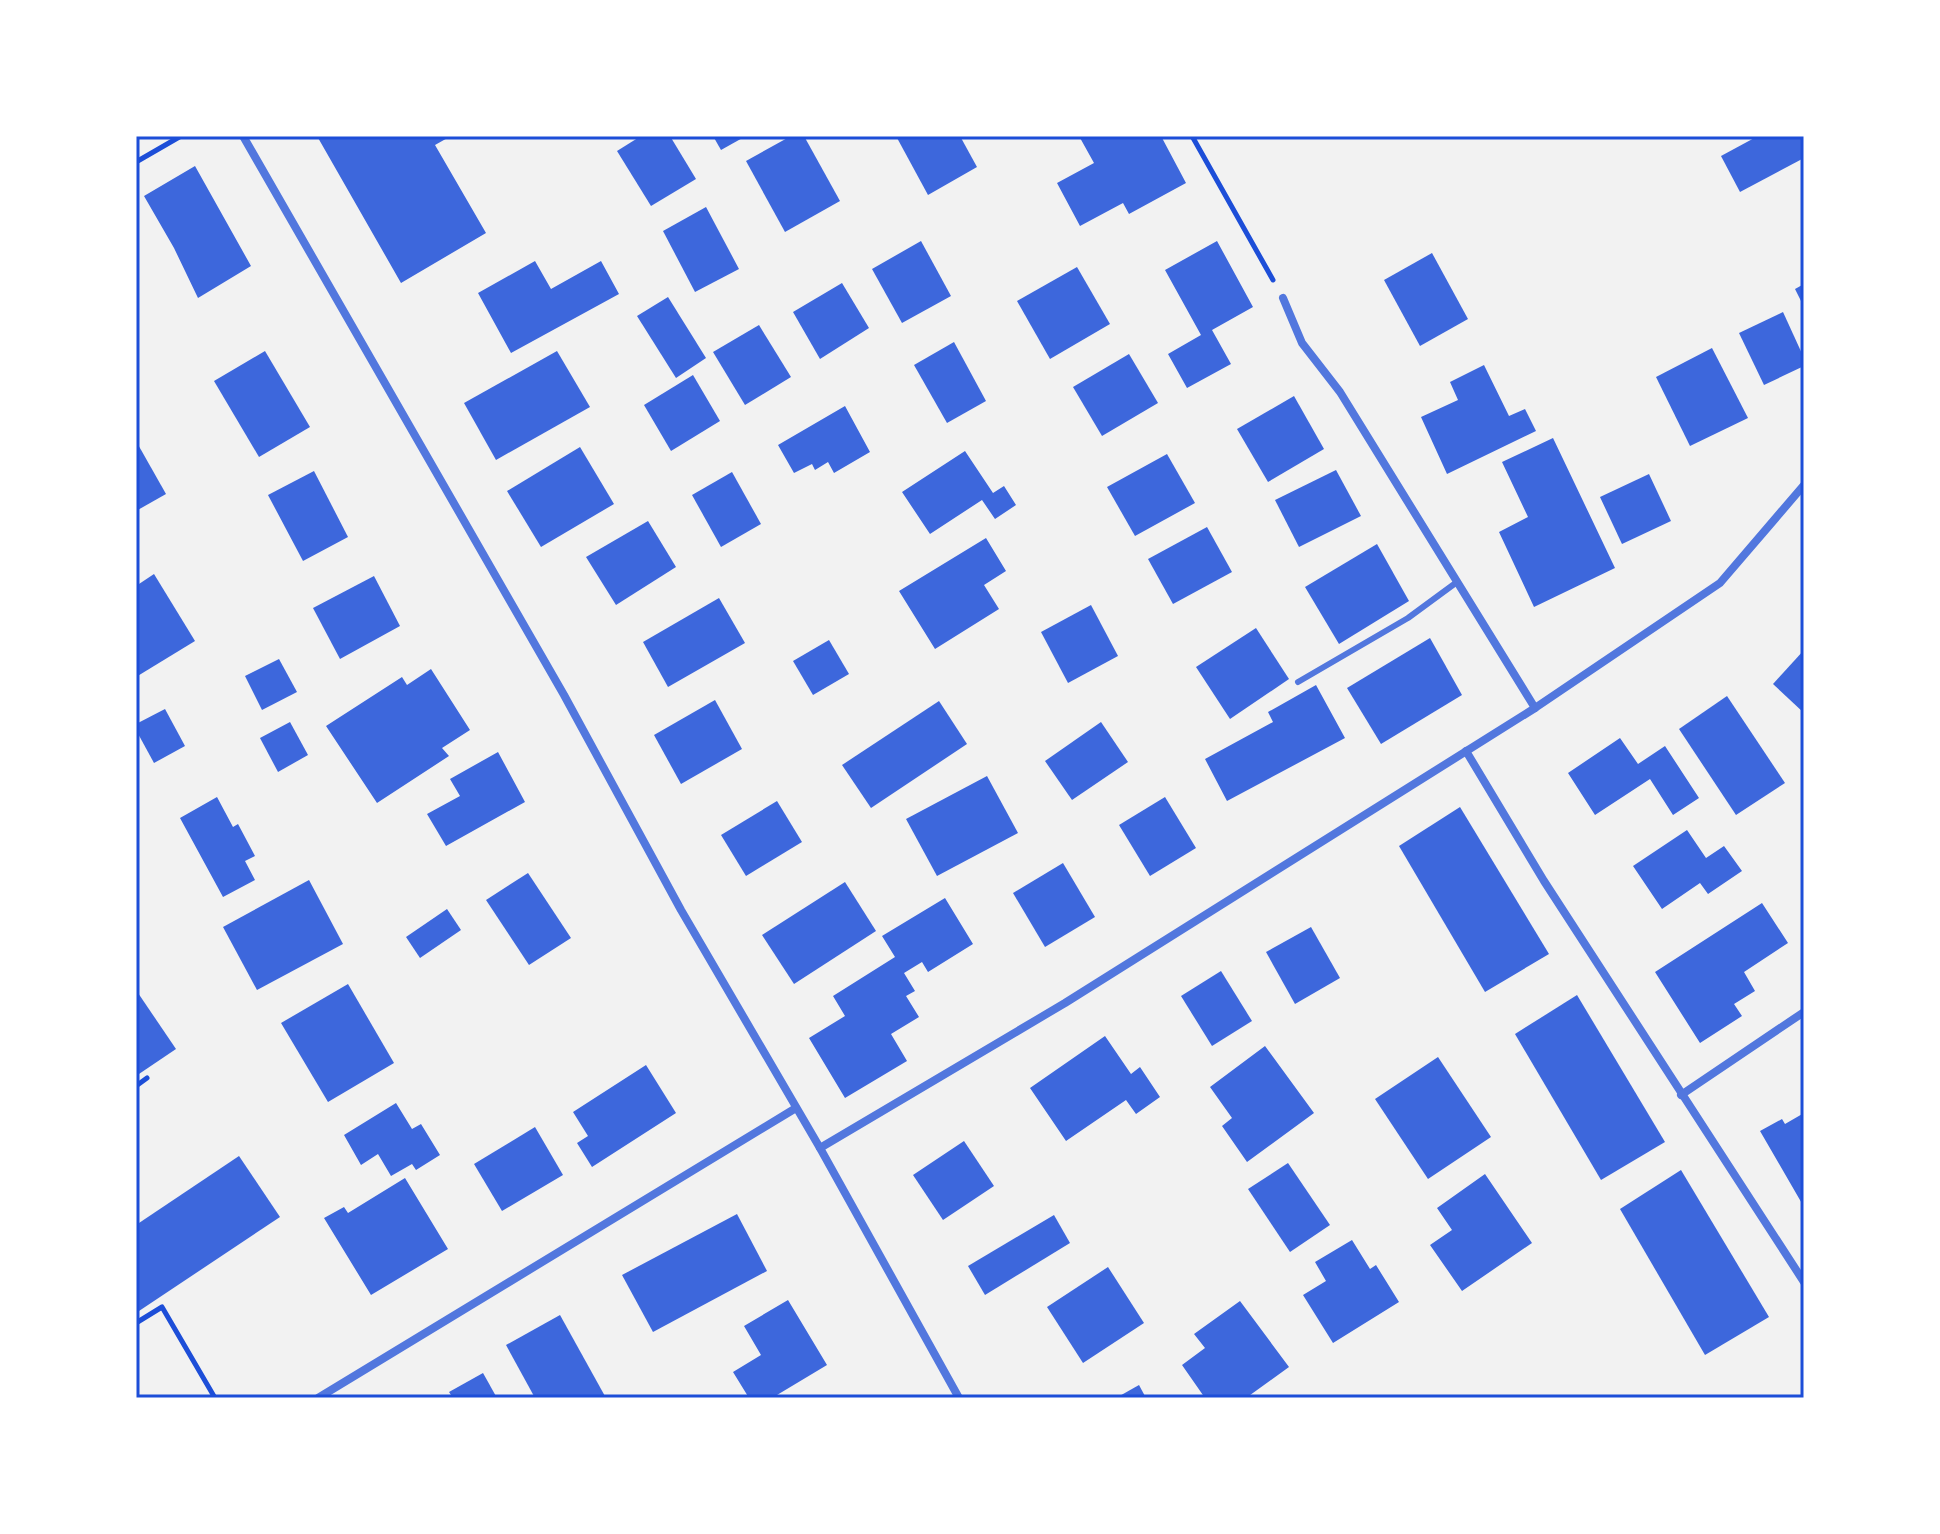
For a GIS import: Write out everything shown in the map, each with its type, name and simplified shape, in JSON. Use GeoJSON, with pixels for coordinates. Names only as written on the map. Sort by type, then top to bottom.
{"type":"FeatureCollection","features":[{"type":"Feature","properties":{"kind":"street"},"geometry":{"type":"LineString","coordinates":[[243,136],[564,695],[681,910],[820,1148],[959,1398]]}},
{"type":"Feature","properties":{"kind":"street"},"geometry":{"type":"LineString","coordinates":[[1283,298],[1302,343],[1340,392],[1535,708]]}},
{"type":"Feature","properties":{"kind":"street"},"geometry":{"type":"LineString","coordinates":[[820,1148],[1065,1003],[1535,708],[1720,583],[1804,485]]}},
{"type":"Feature","properties":{"kind":"street"},"geometry":{"type":"LineString","coordinates":[[1466,751],[1544,881],[1804,1282]]}},
{"type":"Feature","properties":{"kind":"street"},"geometry":{"type":"LineString","coordinates":[[1681,1095],[1804,1012]]}},
{"type":"Feature","properties":{"kind":"street"},"geometry":{"type":"LineString","coordinates":[[318,1398],[796,1108]]}},
{"type":"Feature","properties":{"kind":"lane"},"geometry":{"type":"LineString","coordinates":[[1298,682],[1408,618],[1457,582]]}},
{"type":"Feature","properties":{"kind":"path"},"geometry":{"type":"LineString","coordinates":[[136,162],[181,136]]}},
{"type":"Feature","properties":{"kind":"path"},"geometry":{"type":"LineString","coordinates":[[1192,136],[1283,298]]}},
{"type":"Feature","properties":{"kind":"path"},"geometry":{"type":"LineString","coordinates":[[136,1086],[147,1078]]}},
{"type":"Feature","properties":{"kind":"path"},"geometry":{"type":"LineString","coordinates":[[136,1323],[162,1307],[215,1398]]}},
{"type":"Feature","properties":{"kind":"building"},"geometry":{"type":"Polygon","coordinates":[[[317,136],[451,136],[435,145],[486,233],[401,283],[317,136]]]}},
{"type":"Feature","properties":{"kind":"building"},"geometry":{"type":"Polygon","coordinates":[[[641,136],[670,136],[696,179],[651,206],[617,151],[641,136]]]}},
{"type":"Feature","properties":{"kind":"building"},"geometry":{"type":"Polygon","coordinates":[[[713,136],[746,136],[721,150],[713,136]]]}},
{"type":"Feature","properties":{"kind":"building"},"geometry":{"type":"Polygon","coordinates":[[[791,136],[804,136],[840,201],[785,232],[746,161],[791,136]]]}},
{"type":"Feature","properties":{"kind":"building"},"geometry":{"type":"Polygon","coordinates":[[[896,136],[960,136],[977,167],[928,195],[896,136]]]}},
{"type":"Feature","properties":{"kind":"building"},"geometry":{"type":"Polygon","coordinates":[[[1079,136],[1161,136],[1186,183],[1129,214],[1123,203],[1080,226],[1057,183],[1094,163],[1079,136]]]}},
{"type":"Feature","properties":{"kind":"building"},"geometry":{"type":"Polygon","coordinates":[[[1758,136],[1804,136],[1804,158],[1740,192],[1721,156],[1758,136]]]}},
{"type":"Feature","properties":{"kind":"building"},"geometry":{"type":"Polygon","coordinates":[[[195,166],[251,266],[198,298],[144,196],[195,166]]]}},
{"type":"Feature","properties":{"kind":"building"},"geometry":{"type":"Polygon","coordinates":[[[706,207],[739,269],[695,292],[663,231],[706,207]]]}},
{"type":"Feature","properties":{"kind":"building"},"geometry":{"type":"Polygon","coordinates":[[[921,241],[951,296],[902,323],[872,269],[921,241]]]}},
{"type":"Feature","properties":{"kind":"building"},"geometry":{"type":"Polygon","coordinates":[[[1217,241],[1253,307],[1212,330],[1231,364],[1187,388],[1168,354],[1201,335],[1165,270],[1217,241]]]}},
{"type":"Feature","properties":{"kind":"building"},"geometry":{"type":"Polygon","coordinates":[[[1432,253],[1468,319],[1420,346],[1384,280],[1432,253]]]}},
{"type":"Feature","properties":{"kind":"building"},"geometry":{"type":"Polygon","coordinates":[[[535,261],[551,289],[601,261],[619,294],[511,353],[478,293],[535,261]]]}},
{"type":"Feature","properties":{"kind":"building"},"geometry":{"type":"Polygon","coordinates":[[[1077,267],[1110,324],[1050,359],[1017,301],[1077,267]]]}},
{"type":"Feature","properties":{"kind":"building"},"geometry":{"type":"Polygon","coordinates":[[[842,283],[869,328],[820,359],[793,312],[842,283]]]}},
{"type":"Feature","properties":{"kind":"building"},"geometry":{"type":"Polygon","coordinates":[[[1804,284],[1804,307],[1795,289],[1804,284]]]}},
{"type":"Feature","properties":{"kind":"building"},"geometry":{"type":"Polygon","coordinates":[[[668,297],[706,358],[676,378],[637,316],[668,297]]]}},
{"type":"Feature","properties":{"kind":"building"},"geometry":{"type":"Polygon","coordinates":[[[1783,312],[1804,358],[1804,366],[1764,385],[1739,333],[1783,312]]]}},
{"type":"Feature","properties":{"kind":"building"},"geometry":{"type":"Polygon","coordinates":[[[759,325],[791,377],[745,405],[713,352],[759,325]]]}},
{"type":"Feature","properties":{"kind":"building"},"geometry":{"type":"Polygon","coordinates":[[[954,342],[986,401],[947,423],[914,365],[954,342]]]}},
{"type":"Feature","properties":{"kind":"building"},"geometry":{"type":"Polygon","coordinates":[[[1712,348],[1748,418],[1690,446],[1656,377],[1712,348]]]}},
{"type":"Feature","properties":{"kind":"building"},"geometry":{"type":"Polygon","coordinates":[[[265,351],[310,427],[259,457],[214,381],[265,351]]]}},
{"type":"Feature","properties":{"kind":"building"},"geometry":{"type":"Polygon","coordinates":[[[557,351],[590,407],[496,460],[464,403],[557,351]]]}},
{"type":"Feature","properties":{"kind":"building"},"geometry":{"type":"Polygon","coordinates":[[[1129,354],[1158,403],[1102,436],[1073,387],[1129,354]]]}},
{"type":"Feature","properties":{"kind":"building"},"geometry":{"type":"Polygon","coordinates":[[[1484,365],[1509,416],[1525,409],[1536,431],[1447,474],[1421,417],[1458,400],[1450,382],[1484,365]]]}},
{"type":"Feature","properties":{"kind":"building"},"geometry":{"type":"Polygon","coordinates":[[[693,375],[720,421],[671,451],[644,405],[693,375]]]}},
{"type":"Feature","properties":{"kind":"building"},"geometry":{"type":"Polygon","coordinates":[[[1294,396],[1324,449],[1268,482],[1237,429],[1294,396]]]}},
{"type":"Feature","properties":{"kind":"building"},"geometry":{"type":"Polygon","coordinates":[[[845,406],[870,452],[834,473],[828,462],[815,470],[812,464],[794,473],[778,445],[845,406]]]}},
{"type":"Feature","properties":{"kind":"building"},"geometry":{"type":"Polygon","coordinates":[[[1553,438],[1615,568],[1534,607],[1499,532],[1528,517],[1502,462],[1553,438]]]}},
{"type":"Feature","properties":{"kind":"building"},"geometry":{"type":"Polygon","coordinates":[[[136,441],[166,494],[136,511],[136,441]]]}},
{"type":"Feature","properties":{"kind":"building"},"geometry":{"type":"Polygon","coordinates":[[[580,447],[614,504],[541,547],[507,491],[580,447]]]}},
{"type":"Feature","properties":{"kind":"building"},"geometry":{"type":"Polygon","coordinates":[[[965,451],[993,493],[1004,486],[1016,505],[995,519],[982,500],[930,534],[902,492],[965,451]]]}},
{"type":"Feature","properties":{"kind":"building"},"geometry":{"type":"Polygon","coordinates":[[[1167,454],[1195,503],[1135,536],[1107,487],[1167,454]]]}},
{"type":"Feature","properties":{"kind":"building"},"geometry":{"type":"Polygon","coordinates":[[[1336,470],[1361,516],[1299,547],[1275,500],[1336,470]]]}},
{"type":"Feature","properties":{"kind":"building"},"geometry":{"type":"Polygon","coordinates":[[[314,471],[348,537],[303,561],[268,495],[314,471]]]}},
{"type":"Feature","properties":{"kind":"building"},"geometry":{"type":"Polygon","coordinates":[[[732,472],[761,524],[721,547],[692,495],[732,472]]]}},
{"type":"Feature","properties":{"kind":"building"},"geometry":{"type":"Polygon","coordinates":[[[1649,474],[1671,521],[1622,544],[1600,497],[1649,474]]]}},
{"type":"Feature","properties":{"kind":"building"},"geometry":{"type":"Polygon","coordinates":[[[648,521],[676,567],[616,605],[586,557],[648,521]]]}},
{"type":"Feature","properties":{"kind":"building"},"geometry":{"type":"Polygon","coordinates":[[[1207,527],[1232,572],[1173,604],[1148,559],[1207,527]]]}},
{"type":"Feature","properties":{"kind":"building"},"geometry":{"type":"Polygon","coordinates":[[[986,538],[1006,571],[984,585],[999,609],[935,649],[899,591],[986,538]]]}},
{"type":"Feature","properties":{"kind":"building"},"geometry":{"type":"Polygon","coordinates":[[[1377,544],[1409,601],[1339,644],[1305,587],[1377,544]]]}},
{"type":"Feature","properties":{"kind":"building"},"geometry":{"type":"Polygon","coordinates":[[[154,574],[195,641],[136,677],[136,586],[154,574]]]}},
{"type":"Feature","properties":{"kind":"building"},"geometry":{"type":"Polygon","coordinates":[[[374,576],[400,626],[340,659],[313,608],[374,576]]]}},
{"type":"Feature","properties":{"kind":"building"},"geometry":{"type":"Polygon","coordinates":[[[719,598],[745,643],[668,687],[643,642],[719,598]]]}},
{"type":"Feature","properties":{"kind":"building"},"geometry":{"type":"Polygon","coordinates":[[[1091,605],[1118,656],[1068,683],[1041,632],[1091,605]]]}},
{"type":"Feature","properties":{"kind":"building"},"geometry":{"type":"Polygon","coordinates":[[[1256,628],[1289,679],[1230,719],[1196,667],[1256,628]]]}},
{"type":"Feature","properties":{"kind":"building"},"geometry":{"type":"Polygon","coordinates":[[[1430,638],[1462,695],[1381,744],[1347,688],[1430,638]]]}},
{"type":"Feature","properties":{"kind":"building"},"geometry":{"type":"Polygon","coordinates":[[[829,640],[849,674],[813,695],[793,661],[829,640]]]}},
{"type":"Feature","properties":{"kind":"building"},"geometry":{"type":"Polygon","coordinates":[[[1804,650],[1804,713],[1773,684],[1804,650]]]}},
{"type":"Feature","properties":{"kind":"building"},"geometry":{"type":"Polygon","coordinates":[[[279,659],[297,692],[262,710],[245,676],[279,659]]]}},
{"type":"Feature","properties":{"kind":"building"},"geometry":{"type":"Polygon","coordinates":[[[431,669],[470,730],[442,748],[449,756],[377,803],[326,726],[402,677],[407,685],[431,669]]]}},
{"type":"Feature","properties":{"kind":"building"},"geometry":{"type":"Polygon","coordinates":[[[1316,685],[1345,738],[1227,801],[1205,759],[1273,722],[1268,712],[1316,685]]]}},
{"type":"Feature","properties":{"kind":"building"},"geometry":{"type":"Polygon","coordinates":[[[1727,696],[1785,783],[1736,815],[1679,729],[1727,696]]]}},
{"type":"Feature","properties":{"kind":"building"},"geometry":{"type":"Polygon","coordinates":[[[715,700],[742,749],[681,784],[654,735],[715,700]]]}},
{"type":"Feature","properties":{"kind":"building"},"geometry":{"type":"Polygon","coordinates":[[[939,701],[967,744],[871,808],[842,765],[939,701]]]}},
{"type":"Feature","properties":{"kind":"building"},"geometry":{"type":"Polygon","coordinates":[[[165,709],[185,746],[154,763],[136,730],[136,724],[165,709]]]}},
{"type":"Feature","properties":{"kind":"building"},"geometry":{"type":"Polygon","coordinates":[[[290,722],[308,755],[278,772],[260,738],[290,722]]]}},
{"type":"Feature","properties":{"kind":"building"},"geometry":{"type":"Polygon","coordinates":[[[1101,722],[1128,762],[1072,800],[1045,761],[1101,722]]]}},
{"type":"Feature","properties":{"kind":"building"},"geometry":{"type":"Polygon","coordinates":[[[1620,738],[1638,764],[1665,746],[1699,798],[1673,815],[1650,779],[1595,815],[1568,773],[1620,738]]]}},
{"type":"Feature","properties":{"kind":"building"},"geometry":{"type":"Polygon","coordinates":[[[498,752],[525,802],[446,846],[427,814],[460,796],[450,779],[498,752]]]}},
{"type":"Feature","properties":{"kind":"building"},"geometry":{"type":"Polygon","coordinates":[[[987,776],[1018,833],[937,876],[906,819],[987,776]]]}},
{"type":"Feature","properties":{"kind":"building"},"geometry":{"type":"Polygon","coordinates":[[[217,797],[233,827],[238,824],[255,856],[245,861],[255,880],[223,897],[180,818],[217,797]]]}},
{"type":"Feature","properties":{"kind":"building"},"geometry":{"type":"Polygon","coordinates":[[[1165,797],[1196,848],[1150,876],[1119,825],[1165,797]]]}},
{"type":"Feature","properties":{"kind":"building"},"geometry":{"type":"Polygon","coordinates":[[[777,801],[802,842],[746,876],[721,835],[777,801]]]}},
{"type":"Feature","properties":{"kind":"building"},"geometry":{"type":"Polygon","coordinates":[[[1460,807],[1549,954],[1485,992],[1399,846],[1460,807]]]}},
{"type":"Feature","properties":{"kind":"building"},"geometry":{"type":"Polygon","coordinates":[[[1687,830],[1706,858],[1724,846],[1742,871],[1708,894],[1700,883],[1662,909],[1633,866],[1687,830]]]}},
{"type":"Feature","properties":{"kind":"building"},"geometry":{"type":"Polygon","coordinates":[[[1063,863],[1095,917],[1045,947],[1013,893],[1063,863]]]}},
{"type":"Feature","properties":{"kind":"building"},"geometry":{"type":"Polygon","coordinates":[[[528,873],[571,938],[529,965],[486,900],[528,873]]]}},
{"type":"Feature","properties":{"kind":"building"},"geometry":{"type":"Polygon","coordinates":[[[309,880],[343,944],[257,990],[223,927],[309,880]]]}},
{"type":"Feature","properties":{"kind":"building"},"geometry":{"type":"Polygon","coordinates":[[[845,882],[876,931],[794,984],[762,935],[845,882]]]}},
{"type":"Feature","properties":{"kind":"building"},"geometry":{"type":"Polygon","coordinates":[[[945,898],[973,944],[928,972],[922,962],[904,973],[915,991],[906,996],[919,1017],[891,1034],[907,1061],[845,1098],[809,1038],[845,1016],[833,996],[895,957],[882,936],[945,898]]]}},
{"type":"Feature","properties":{"kind":"building"},"geometry":{"type":"Polygon","coordinates":[[[1762,903],[1788,943],[1744,972],[1755,991],[1734,1004],[1742,1016],[1700,1043],[1655,972],[1762,903]]]}},
{"type":"Feature","properties":{"kind":"building"},"geometry":{"type":"Polygon","coordinates":[[[447,909],[461,930],[420,958],[406,937],[447,909]]]}},
{"type":"Feature","properties":{"kind":"building"},"geometry":{"type":"Polygon","coordinates":[[[1311,927],[1340,978],[1295,1004],[1266,952],[1311,927]]]}},
{"type":"Feature","properties":{"kind":"building"},"geometry":{"type":"Polygon","coordinates":[[[1221,971],[1252,1021],[1212,1046],[1181,996],[1221,971]]]}},
{"type":"Feature","properties":{"kind":"building"},"geometry":{"type":"Polygon","coordinates":[[[348,984],[394,1063],[328,1102],[281,1023],[348,984]]]}},
{"type":"Feature","properties":{"kind":"building"},"geometry":{"type":"Polygon","coordinates":[[[136,990],[176,1049],[136,1076],[136,990]]]}},
{"type":"Feature","properties":{"kind":"building"},"geometry":{"type":"Polygon","coordinates":[[[1577,995],[1665,1142],[1601,1180],[1515,1034],[1577,995]]]}},
{"type":"Feature","properties":{"kind":"building"},"geometry":{"type":"Polygon","coordinates":[[[1105,1036],[1131,1074],[1140,1067],[1160,1097],[1136,1114],[1126,1100],[1066,1141],[1030,1088],[1105,1036]]]}},
{"type":"Feature","properties":{"kind":"building"},"geometry":{"type":"Polygon","coordinates":[[[1265,1046],[1314,1113],[1247,1162],[1222,1126],[1232,1118],[1210,1087],[1265,1046]]]}},
{"type":"Feature","properties":{"kind":"building"},"geometry":{"type":"Polygon","coordinates":[[[1438,1057],[1491,1137],[1428,1179],[1375,1099],[1438,1057]]]}},
{"type":"Feature","properties":{"kind":"building"},"geometry":{"type":"Polygon","coordinates":[[[646,1065],[676,1113],[592,1167],[577,1143],[588,1136],[573,1112],[646,1065]]]}},
{"type":"Feature","properties":{"kind":"building"},"geometry":{"type":"Polygon","coordinates":[[[396,1103],[412,1129],[421,1124],[440,1155],[416,1170],[412,1164],[391,1176],[378,1154],[361,1165],[344,1135],[396,1103]]]}},
{"type":"Feature","properties":{"kind":"building"},"geometry":{"type":"Polygon","coordinates":[[[1804,1113],[1804,1207],[1760,1131],[1782,1119],[1785,1124],[1804,1113]]]}},
{"type":"Feature","properties":{"kind":"building"},"geometry":{"type":"Polygon","coordinates":[[[535,1127],[563,1175],[502,1211],[474,1164],[535,1127]]]}},
{"type":"Feature","properties":{"kind":"building"},"geometry":{"type":"Polygon","coordinates":[[[964,1141],[994,1186],[943,1220],[913,1175],[964,1141]]]}},
{"type":"Feature","properties":{"kind":"building"},"geometry":{"type":"Polygon","coordinates":[[[239,1156],[280,1217],[136,1313],[136,1225],[239,1156]]]}},
{"type":"Feature","properties":{"kind":"building"},"geometry":{"type":"Polygon","coordinates":[[[1288,1163],[1330,1225],[1290,1252],[1248,1189],[1288,1163]]]}},
{"type":"Feature","properties":{"kind":"building"},"geometry":{"type":"Polygon","coordinates":[[[1681,1170],[1769,1317],[1705,1355],[1620,1209],[1681,1170]]]}},
{"type":"Feature","properties":{"kind":"building"},"geometry":{"type":"Polygon","coordinates":[[[1485,1174],[1532,1243],[1462,1291],[1430,1245],[1452,1230],[1437,1208],[1485,1174]]]}},
{"type":"Feature","properties":{"kind":"building"},"geometry":{"type":"Polygon","coordinates":[[[405,1178],[448,1249],[371,1295],[324,1218],[344,1207],[348,1213],[405,1178]]]}},
{"type":"Feature","properties":{"kind":"building"},"geometry":{"type":"Polygon","coordinates":[[[737,1214],[767,1271],[653,1332],[622,1275],[737,1214]]]}},
{"type":"Feature","properties":{"kind":"building"},"geometry":{"type":"Polygon","coordinates":[[[1054,1215],[1070,1243],[985,1295],[968,1266],[1054,1215]]]}},
{"type":"Feature","properties":{"kind":"building"},"geometry":{"type":"Polygon","coordinates":[[[1352,1240],[1370,1269],[1376,1265],[1399,1302],[1333,1343],[1303,1295],[1326,1281],[1315,1262],[1352,1240]]]}},
{"type":"Feature","properties":{"kind":"building"},"geometry":{"type":"Polygon","coordinates":[[[1108,1267],[1144,1323],[1083,1363],[1047,1307],[1108,1267]]]}},
{"type":"Feature","properties":{"kind":"building"},"geometry":{"type":"Polygon","coordinates":[[[788,1300],[827,1365],[772,1398],[749,1398],[733,1372],[761,1355],[744,1326],[788,1300]]]}},
{"type":"Feature","properties":{"kind":"building"},"geometry":{"type":"Polygon","coordinates":[[[1240,1301],[1289,1367],[1246,1398],[1205,1398],[1182,1365],[1205,1348],[1194,1334],[1240,1301]]]}},
{"type":"Feature","properties":{"kind":"building"},"geometry":{"type":"Polygon","coordinates":[[[560,1315],[606,1398],[535,1398],[506,1345],[560,1315]]]}},
{"type":"Feature","properties":{"kind":"building"},"geometry":{"type":"Polygon","coordinates":[[[483,1373],[497,1398],[453,1398],[449,1392],[483,1373]]]}},
{"type":"Feature","properties":{"kind":"building"},"geometry":{"type":"Polygon","coordinates":[[[1139,1385],[1146,1398],[1116,1398],[1139,1385]]]}}]}
